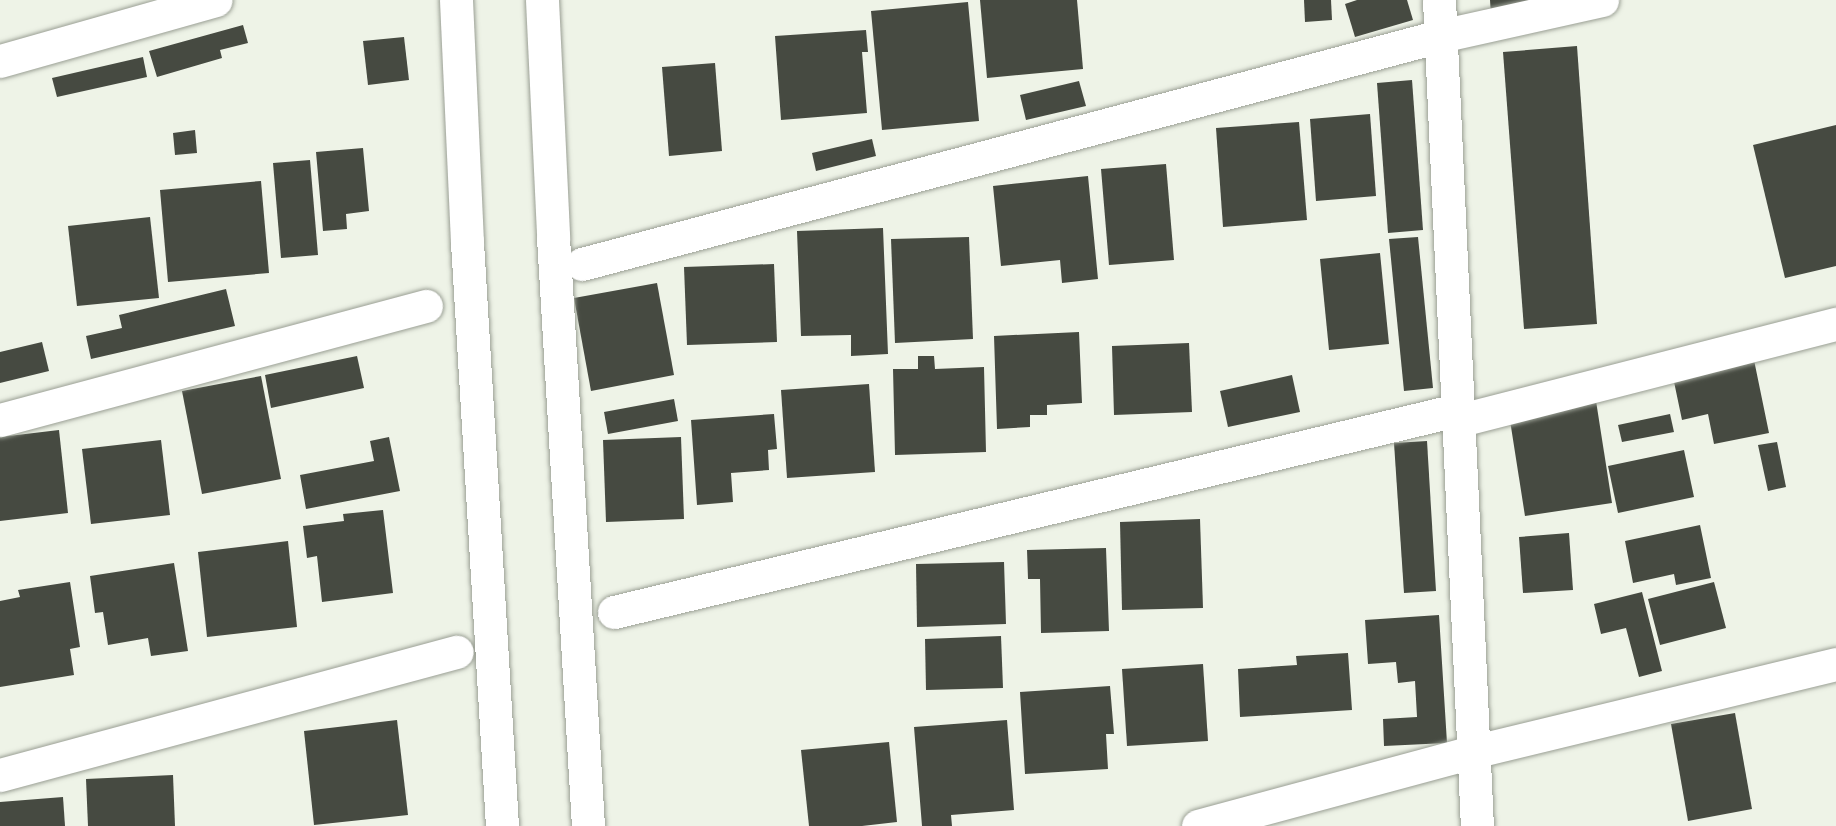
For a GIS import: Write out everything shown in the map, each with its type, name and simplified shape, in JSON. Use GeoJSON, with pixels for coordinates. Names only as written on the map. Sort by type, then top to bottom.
{"type":"FeatureCollection","features":[{"type":"Feature","properties":{"kind":"street"},"geometry":{"type":"LineString","coordinates":[[0,61],[216,0]]}},
{"type":"Feature","properties":{"kind":"street"},"geometry":{"type":"LineString","coordinates":[[456,0],[467,242],[502,826]]}},
{"type":"Feature","properties":{"kind":"street"},"geometry":{"type":"LineString","coordinates":[[542,0],[553,237],[588,826]]}},
{"type":"Feature","properties":{"kind":"street"},"geometry":{"type":"LineString","coordinates":[[1439,0],[1477,826]]}},
{"type":"Feature","properties":{"kind":"street"},"geometry":{"type":"LineString","coordinates":[[582,264],[1440,36],[1602,0]]}},
{"type":"Feature","properties":{"kind":"street"},"geometry":{"type":"LineString","coordinates":[[0,420],[426,306]]}},
{"type":"Feature","properties":{"kind":"street"},"geometry":{"type":"LineString","coordinates":[[614,612],[1836,324]]}},
{"type":"Feature","properties":{"kind":"street"},"geometry":{"type":"LineString","coordinates":[[0,775],[457,652]]}},
{"type":"Feature","properties":{"kind":"street"},"geometry":{"type":"LineString","coordinates":[[1198,826],[1472,752],[1836,664]]}},
{"type":"Feature","properties":{"kind":"building"},"geometry":{"type":"Polygon","coordinates":[[[980,0],[1077,0],[1083,69],[987,78],[980,0]]]}},
{"type":"Feature","properties":{"kind":"building"},"geometry":{"type":"Polygon","coordinates":[[[1304,0],[1331,0],[1332,20],[1305,22],[1304,0]]]}},
{"type":"Feature","properties":{"kind":"building"},"geometry":{"type":"Polygon","coordinates":[[[1357,0],[1407,0],[1413,20],[1355,37],[1345,4],[1357,0]]]}},
{"type":"Feature","properties":{"kind":"building"},"geometry":{"type":"Polygon","coordinates":[[[1490,0],[1530,0],[1491,15],[1490,0]]]}},
{"type":"Feature","properties":{"kind":"building"},"geometry":{"type":"Polygon","coordinates":[[[968,2],[979,121],[882,130],[871,11],[968,2]]]}},
{"type":"Feature","properties":{"kind":"building"},"geometry":{"type":"Polygon","coordinates":[[[243,25],[248,43],[220,50],[222,58],[157,77],[149,51],[243,25]]]}},
{"type":"Feature","properties":{"kind":"building"},"geometry":{"type":"Polygon","coordinates":[[[866,30],[868,52],[862,52],[867,113],[781,120],[775,36],[866,30]]]}},
{"type":"Feature","properties":{"kind":"building"},"geometry":{"type":"Polygon","coordinates":[[[404,37],[409,80],[368,85],[363,41],[404,37]]]}},
{"type":"Feature","properties":{"kind":"building"},"geometry":{"type":"Polygon","coordinates":[[[1577,46],[1597,324],[1524,329],[1503,52],[1577,46]]]}},
{"type":"Feature","properties":{"kind":"building"},"geometry":{"type":"Polygon","coordinates":[[[143,57],[147,77],[57,97],[52,78],[143,57]]]}},
{"type":"Feature","properties":{"kind":"building"},"geometry":{"type":"Polygon","coordinates":[[[715,63],[722,151],[669,156],[662,67],[715,63]]]}},
{"type":"Feature","properties":{"kind":"building"},"geometry":{"type":"Polygon","coordinates":[[[1412,80],[1423,230],[1388,233],[1377,83],[1412,80]]]}},
{"type":"Feature","properties":{"kind":"building"},"geometry":{"type":"Polygon","coordinates":[[[1079,81],[1086,106],[1026,120],[1020,95],[1079,81]]]}},
{"type":"Feature","properties":{"kind":"building"},"geometry":{"type":"Polygon","coordinates":[[[1370,114],[1376,196],[1316,201],[1310,119],[1370,114]]]}},
{"type":"Feature","properties":{"kind":"building"},"geometry":{"type":"Polygon","coordinates":[[[1299,122],[1307,220],[1223,227],[1216,128],[1299,122]]]}},
{"type":"Feature","properties":{"kind":"building"},"geometry":{"type":"Polygon","coordinates":[[[1836,125],[1836,266],[1785,278],[1753,145],[1836,125]]]}},
{"type":"Feature","properties":{"kind":"building"},"geometry":{"type":"Polygon","coordinates":[[[195,130],[197,153],[175,155],[173,133],[195,130]]]}},
{"type":"Feature","properties":{"kind":"building"},"geometry":{"type":"Polygon","coordinates":[[[872,139],[876,156],[816,171],[812,153],[872,139]]]}},
{"type":"Feature","properties":{"kind":"building"},"geometry":{"type":"Polygon","coordinates":[[[363,148],[369,211],[346,214],[347,229],[323,231],[316,152],[363,148]]]}},
{"type":"Feature","properties":{"kind":"building"},"geometry":{"type":"Polygon","coordinates":[[[310,160],[318,255],[281,258],[273,163],[310,160]]]}},
{"type":"Feature","properties":{"kind":"building"},"geometry":{"type":"Polygon","coordinates":[[[1166,164],[1174,260],[1109,265],[1101,169],[1166,164]]]}},
{"type":"Feature","properties":{"kind":"building"},"geometry":{"type":"Polygon","coordinates":[[[1088,176],[1098,279],[1062,283],[1060,260],[1001,266],[993,186],[1088,176]]]}},
{"type":"Feature","properties":{"kind":"building"},"geometry":{"type":"Polygon","coordinates":[[[261,181],[269,273],[168,282],[160,190],[261,181]]]}},
{"type":"Feature","properties":{"kind":"building"},"geometry":{"type":"Polygon","coordinates":[[[150,217],[159,298],[77,306],[68,226],[150,217]]]}},
{"type":"Feature","properties":{"kind":"building"},"geometry":{"type":"Polygon","coordinates":[[[883,228],[888,354],[851,356],[851,335],[801,336],[797,231],[883,228]]]}},
{"type":"Feature","properties":{"kind":"building"},"geometry":{"type":"Polygon","coordinates":[[[969,237],[973,339],[895,343],[891,239],[969,237]]]}},
{"type":"Feature","properties":{"kind":"building"},"geometry":{"type":"Polygon","coordinates":[[[1418,237],[1433,388],[1404,391],[1389,239],[1418,237]]]}},
{"type":"Feature","properties":{"kind":"building"},"geometry":{"type":"Polygon","coordinates":[[[1380,253],[1389,344],[1329,350],[1320,259],[1380,253]]]}},
{"type":"Feature","properties":{"kind":"building"},"geometry":{"type":"Polygon","coordinates":[[[774,264],[777,342],[687,345],[684,267],[774,264]]]}},
{"type":"Feature","properties":{"kind":"building"},"geometry":{"type":"Polygon","coordinates":[[[657,283],[674,375],[591,391],[574,298],[657,283]]]}},
{"type":"Feature","properties":{"kind":"building"},"geometry":{"type":"Polygon","coordinates":[[[226,289],[235,326],[91,359],[86,336],[122,328],[119,315],[226,289]]]}},
{"type":"Feature","properties":{"kind":"building"},"geometry":{"type":"Polygon","coordinates":[[[1079,332],[1082,403],[1047,405],[1047,415],[1030,415],[1030,427],[997,429],[994,336],[1079,332]]]}},
{"type":"Feature","properties":{"kind":"building"},"geometry":{"type":"Polygon","coordinates":[[[42,342],[49,371],[0,383],[0,352],[42,342]]]}},
{"type":"Feature","properties":{"kind":"building"},"geometry":{"type":"Polygon","coordinates":[[[1189,343],[1192,412],[1114,415],[1112,346],[1189,343]]]}},
{"type":"Feature","properties":{"kind":"building"},"geometry":{"type":"Polygon","coordinates":[[[357,356],[364,388],[271,408],[265,375],[357,356]]]}},
{"type":"Feature","properties":{"kind":"building"},"geometry":{"type":"Polygon","coordinates":[[[918,356],[934,356],[935,369],[984,367],[986,452],[895,455],[893,369],[918,369],[918,356]]]}},
{"type":"Feature","properties":{"kind":"building"},"geometry":{"type":"Polygon","coordinates":[[[1754,360],[1769,433],[1714,444],[1708,414],[1682,420],[1673,377],[1754,360]]]}},
{"type":"Feature","properties":{"kind":"building"},"geometry":{"type":"Polygon","coordinates":[[[1292,375],[1300,412],[1228,427],[1220,391],[1292,375]]]}},
{"type":"Feature","properties":{"kind":"building"},"geometry":{"type":"Polygon","coordinates":[[[261,376],[281,479],[202,494],[182,391],[261,376]]]}},
{"type":"Feature","properties":{"kind":"building"},"geometry":{"type":"Polygon","coordinates":[[[869,384],[875,472],[787,478],[781,390],[869,384]]]}},
{"type":"Feature","properties":{"kind":"building"},"geometry":{"type":"Polygon","coordinates":[[[674,399],[678,421],[608,434],[604,412],[674,399]]]}},
{"type":"Feature","properties":{"kind":"building"},"geometry":{"type":"Polygon","coordinates":[[[1596,401],[1612,503],[1525,516],[1509,414],[1596,401]]]}},
{"type":"Feature","properties":{"kind":"building"},"geometry":{"type":"Polygon","coordinates":[[[774,414],[777,449],[768,450],[769,470],[731,473],[733,502],[697,505],[691,420],[774,414]]]}},
{"type":"Feature","properties":{"kind":"building"},"geometry":{"type":"Polygon","coordinates":[[[1670,414],[1674,432],[1622,442],[1618,425],[1670,414]]]}},
{"type":"Feature","properties":{"kind":"building"},"geometry":{"type":"Polygon","coordinates":[[[59,430],[68,513],[0,521],[0,437],[59,430]]]}},
{"type":"Feature","properties":{"kind":"building"},"geometry":{"type":"Polygon","coordinates":[[[389,437],[400,491],[306,509],[300,475],[374,461],[370,441],[389,437]]]}},
{"type":"Feature","properties":{"kind":"building"},"geometry":{"type":"Polygon","coordinates":[[[681,437],[684,519],[606,522],[603,440],[681,437]]]}},
{"type":"Feature","properties":{"kind":"building"},"geometry":{"type":"Polygon","coordinates":[[[161,440],[170,515],[91,524],[82,449],[161,440]]]}},
{"type":"Feature","properties":{"kind":"building"},"geometry":{"type":"Polygon","coordinates":[[[1427,441],[1436,591],[1404,593],[1394,443],[1427,441]]]}},
{"type":"Feature","properties":{"kind":"building"},"geometry":{"type":"Polygon","coordinates":[[[1777,442],[1786,487],[1768,491],[1758,445],[1777,442]]]}},
{"type":"Feature","properties":{"kind":"building"},"geometry":{"type":"Polygon","coordinates":[[[1684,450],[1694,497],[1618,513],[1608,466],[1684,450]]]}},
{"type":"Feature","properties":{"kind":"building"},"geometry":{"type":"Polygon","coordinates":[[[383,510],[393,593],[322,602],[317,556],[307,558],[303,526],[344,521],[343,514],[383,510]]]}},
{"type":"Feature","properties":{"kind":"building"},"geometry":{"type":"Polygon","coordinates":[[[1200,519],[1203,608],[1122,610],[1120,522],[1200,519]]]}},
{"type":"Feature","properties":{"kind":"building"},"geometry":{"type":"Polygon","coordinates":[[[1700,525],[1711,578],[1676,585],[1674,574],[1633,583],[1625,541],[1700,525]]]}},
{"type":"Feature","properties":{"kind":"building"},"geometry":{"type":"Polygon","coordinates":[[[1569,533],[1573,590],[1523,593],[1519,537],[1569,533]]]}},
{"type":"Feature","properties":{"kind":"building"},"geometry":{"type":"Polygon","coordinates":[[[288,541],[297,627],[207,637],[198,552],[288,541]]]}},
{"type":"Feature","properties":{"kind":"building"},"geometry":{"type":"Polygon","coordinates":[[[1106,548],[1109,631],[1041,633],[1040,579],[1028,579],[1027,550],[1106,548]]]}},
{"type":"Feature","properties":{"kind":"building"},"geometry":{"type":"Polygon","coordinates":[[[1004,562],[1006,624],[917,627],[916,564],[1004,562]]]}},
{"type":"Feature","properties":{"kind":"building"},"geometry":{"type":"Polygon","coordinates":[[[174,563],[188,651],[151,656],[148,638],[108,645],[103,612],[95,613],[90,576],[174,563]]]}},
{"type":"Feature","properties":{"kind":"building"},"geometry":{"type":"Polygon","coordinates":[[[70,582],[80,647],[70,649],[74,675],[0,687],[0,601],[20,597],[18,590],[70,582]]]}},
{"type":"Feature","properties":{"kind":"building"},"geometry":{"type":"Polygon","coordinates":[[[1714,582],[1726,628],[1660,645],[1648,599],[1714,582]]]}},
{"type":"Feature","properties":{"kind":"building"},"geometry":{"type":"Polygon","coordinates":[[[1642,592],[1662,671],[1639,677],[1626,628],[1601,634],[1594,604],[1642,592]]]}},
{"type":"Feature","properties":{"kind":"building"},"geometry":{"type":"Polygon","coordinates":[[[1439,615],[1447,743],[1384,746],[1383,719],[1417,717],[1415,681],[1398,683],[1396,662],[1368,664],[1365,620],[1439,615]]]}},
{"type":"Feature","properties":{"kind":"building"},"geometry":{"type":"Polygon","coordinates":[[[1001,636],[1003,688],[926,690],[925,639],[1001,636]]]}},
{"type":"Feature","properties":{"kind":"building"},"geometry":{"type":"Polygon","coordinates":[[[1348,653],[1352,710],[1240,717],[1238,669],[1297,665],[1296,656],[1348,653]]]}},
{"type":"Feature","properties":{"kind":"building"},"geometry":{"type":"Polygon","coordinates":[[[1203,664],[1208,741],[1127,746],[1122,669],[1203,664]]]}},
{"type":"Feature","properties":{"kind":"building"},"geometry":{"type":"Polygon","coordinates":[[[1110,686],[1114,734],[1106,734],[1108,769],[1025,774],[1020,692],[1110,686]]]}},
{"type":"Feature","properties":{"kind":"building"},"geometry":{"type":"Polygon","coordinates":[[[1735,713],[1752,809],[1688,821],[1671,724],[1735,713]]]}},
{"type":"Feature","properties":{"kind":"building"},"geometry":{"type":"Polygon","coordinates":[[[397,720],[408,815],[314,825],[304,731],[397,720]]]}},
{"type":"Feature","properties":{"kind":"building"},"geometry":{"type":"Polygon","coordinates":[[[1007,720],[1014,810],[951,815],[952,826],[922,826],[914,727],[1007,720]]]}},
{"type":"Feature","properties":{"kind":"building"},"geometry":{"type":"Polygon","coordinates":[[[889,742],[897,822],[862,826],[809,826],[801,750],[889,742]]]}},
{"type":"Feature","properties":{"kind":"building"},"geometry":{"type":"Polygon","coordinates":[[[173,775],[175,826],[88,826],[86,779],[173,775]]]}},
{"type":"Feature","properties":{"kind":"building"},"geometry":{"type":"Polygon","coordinates":[[[63,797],[65,826],[0,826],[0,802],[63,797]]]}}]}
